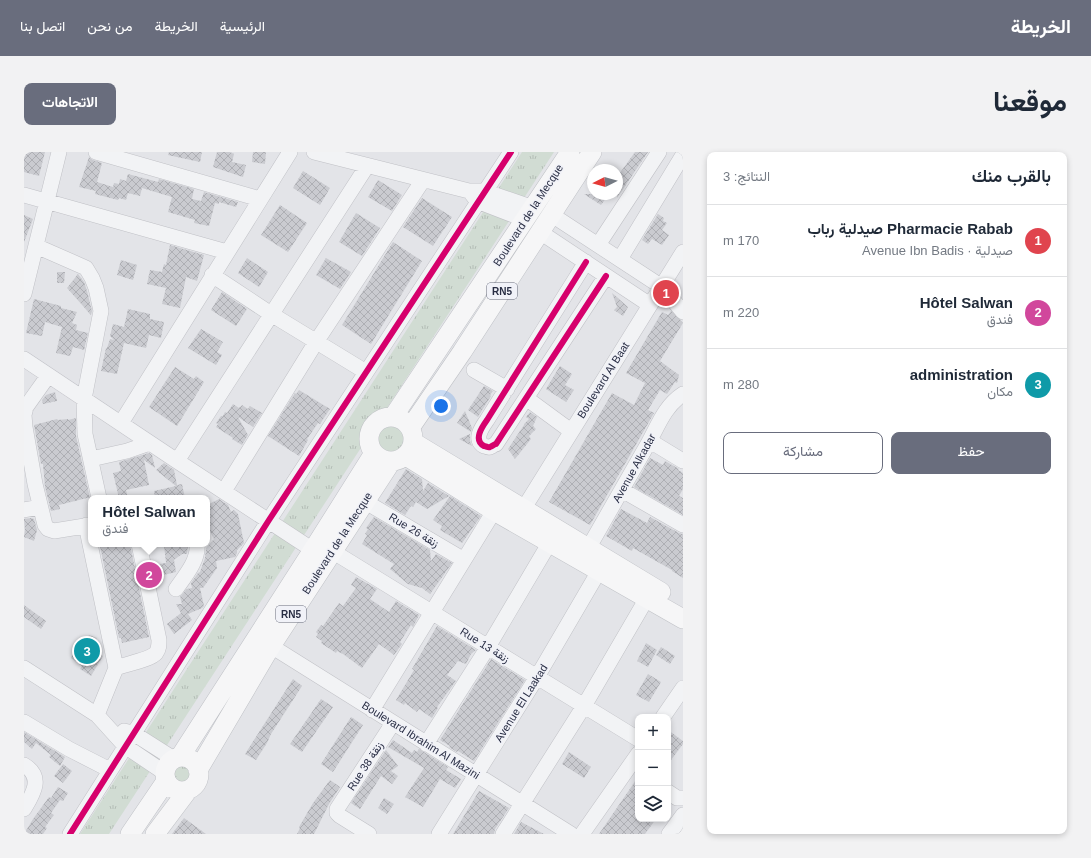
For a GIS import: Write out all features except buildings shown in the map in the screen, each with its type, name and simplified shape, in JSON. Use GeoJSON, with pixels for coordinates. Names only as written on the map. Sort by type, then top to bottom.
{"type":"FeatureCollection","features":[{"type":"Feature","properties":{"kind":"main road","name":"Boulevard de la Mecque"},"geometry":{"type":"LineString","coordinates":[[393,417],[570,152]]}},
{"type":"Feature","properties":{"kind":"main road","name":"Boulevard de la Mecque"},"geometry":{"type":"LineString","coordinates":[[130,834],[171,767],[323,550],[364,501],[405,447],[462,352],[592,152]]}},
{"type":"Feature","properties":{"kind":"main road"},"geometry":{"type":"LineString","coordinates":[[393,417],[406,422],[405,447],[384,461],[374,453],[370,447],[369,439],[373,425],[379,420],[393,417]]}},
{"type":"Feature","properties":{"kind":"main road"},"geometry":{"type":"LineString","coordinates":[[405,447],[524,508],[683,605]]}},
{"type":"Feature","properties":{"kind":"main road"},"geometry":{"type":"LineString","coordinates":[[405,447],[494,511],[683,619]]}},
{"type":"Feature","properties":{"kind":"main road","name":"Boulevard de la Mecque"},"geometry":{"type":"LineString","coordinates":[[198,770],[271,646],[374,453]]}},
{"type":"Feature","properties":{"kind":"main road"},"geometry":{"type":"LineString","coordinates":[[188,790],[183,791],[173,789],[171,767],[185,757],[193,761],[198,770]]}},
{"type":"Feature","properties":{"kind":"main road","name":"RN5"},"geometry":{"type":"LineString","coordinates":[[155,834],[188,790],[196,784],[198,779],[198,770]]}},
{"type":"Feature","properties":{"kind":"street"},"geometry":{"type":"LineString","coordinates":[[24,294],[59,152]]}},
{"type":"Feature","properties":{"kind":"street"},"geometry":{"type":"LineString","coordinates":[[96,152],[260,199]]}},
{"type":"Feature","properties":{"kind":"street"},"geometry":{"type":"LineString","coordinates":[[122,424],[212,275],[290,152]]}},
{"type":"Feature","properties":{"kind":"street"},"geometry":{"type":"LineString","coordinates":[[314,152],[477,195],[530,214]]}},
{"type":"Feature","properties":{"kind":"street"},"geometry":{"type":"LineString","coordinates":[[70,834],[269,520],[366,372],[477,195],[511,152]]}},
{"type":"Feature","properties":{"kind":"street"},"geometry":{"type":"LineString","coordinates":[[598,245],[659,152]]}},
{"type":"Feature","properties":{"kind":"street"},"geometry":{"type":"LineString","coordinates":[[620,259],[683,155]]}},
{"type":"Feature","properties":{"kind":"street"},"geometry":{"type":"LineString","coordinates":[[177,461],[367,166]]}},
{"type":"Feature","properties":{"kind":"street"},"geometry":{"type":"LineString","coordinates":[[224,491],[316,342],[423,180]]}},
{"type":"Feature","properties":{"kind":"street"},"geometry":{"type":"LineString","coordinates":[[24,195],[227,252]]}},
{"type":"Feature","properties":{"kind":"street"},"geometry":{"type":"LineString","coordinates":[[552,215],[662,287],[683,312]]}},
{"type":"Feature","properties":{"kind":"street"},"geometry":{"type":"LineString","coordinates":[[540,232],[650,305]]}},
{"type":"Feature","properties":{"kind":"street"},"geometry":{"type":"LineString","coordinates":[[36,246],[86,268],[96,288],[101,311],[84,399],[84,434],[98,495]]}},
{"type":"Feature","properties":{"kind":"street","name":"Boulevard Al Baat"},"geometry":{"type":"LineString","coordinates":[[524,508],[683,252]]}},
{"type":"Feature","properties":{"kind":"street"},"geometry":{"type":"LineString","coordinates":[[586,262],[479,433],[479,440],[481,444],[486,447],[491,447],[496,444],[606,276]]}},
{"type":"Feature","properties":{"kind":"street"},"geometry":{"type":"LineString","coordinates":[[212,275],[271,314],[366,372]]}},
{"type":"Feature","properties":{"kind":"street","name":"Rue 13 زنقة"},"geometry":{"type":"LineString","coordinates":[[24,359],[177,461],[269,520],[432,612],[635,737]]}},
{"type":"Feature","properties":{"kind":"street"},"geometry":{"type":"LineString","coordinates":[[474,370],[507,389]]}},
{"type":"Feature","properties":{"kind":"street"},"geometry":{"type":"LineString","coordinates":[[48,376],[26,407],[24,415],[30,486],[40,507],[45,525],[48,529],[54,531],[88,525]]}},
{"type":"Feature","properties":{"kind":"street","name":"Avenue Alkadar"},"geometry":{"type":"LineString","coordinates":[[590,547],[650,441],[663,414],[677,398],[683,394]]}},
{"type":"Feature","properties":{"kind":"street"},"geometry":{"type":"LineString","coordinates":[[526,398],[571,431]]}},
{"type":"Feature","properties":{"kind":"street"},"geometry":{"type":"LineString","coordinates":[[650,441],[683,461]]}},
{"type":"Feature","properties":{"kind":"street"},"geometry":{"type":"LineString","coordinates":[[91,459],[127,451],[150,443]]}},
{"type":"Feature","properties":{"kind":"street"},"geometry":{"type":"LineString","coordinates":[[622,490],[683,525]]}},
{"type":"Feature","properties":{"kind":"street","name":"Rue 26 زنقة"},"geometry":{"type":"LineString","coordinates":[[364,501],[464,560]]}},
{"type":"Feature","properties":{"kind":"street"},"geometry":{"type":"LineString","coordinates":[[24,510],[40,507]]}},
{"type":"Feature","properties":{"kind":"street"},"geometry":{"type":"LineString","coordinates":[[372,710],[494,511]]}},
{"type":"Feature","properties":{"kind":"street"},"geometry":{"type":"LineString","coordinates":[[426,744],[488,647],[550,542]]}},
{"type":"Feature","properties":{"kind":"street"},"geometry":{"type":"LineString","coordinates":[[92,547],[116,668],[97,715]]}},
{"type":"Feature","properties":{"kind":"street"},"geometry":{"type":"LineString","coordinates":[[116,668],[152,656],[157,652],[159,647],[159,640],[140,547]]}},
{"type":"Feature","properties":{"kind":"street"},"geometry":{"type":"LineString","coordinates":[[176,589],[198,552],[197,547]]}},
{"type":"Feature","properties":{"kind":"street","name":"Avenue El Laakad"},"geometry":{"type":"LineString","coordinates":[[439,834],[537,677],[599,571]]}},
{"type":"Feature","properties":{"kind":"street"},"geometry":{"type":"LineString","coordinates":[[502,834],[584,706],[647,598]]}},
{"type":"Feature","properties":{"kind":"street","name":"Boulevard Ibrahim Al Mazini"},"geometry":{"type":"LineString","coordinates":[[271,646],[571,834]]}},
{"type":"Feature","properties":{"kind":"street"},"geometry":{"type":"LineString","coordinates":[[24,668],[97,715],[111,729],[171,767]]}},
{"type":"Feature","properties":{"kind":"street"},"geometry":{"type":"LineString","coordinates":[[665,714],[683,688]]}},
{"type":"Feature","properties":{"kind":"street"},"geometry":{"type":"LineString","coordinates":[[24,722],[69,749],[110,770]]}},
{"type":"Feature","properties":{"kind":"street","name":"Rue 38 زنقة"},"geometry":{"type":"LineString","coordinates":[[359,832],[337,813],[338,808],[393,723]]}},
{"type":"Feature","properties":{"kind":"street"},"geometry":{"type":"LineString","coordinates":[[582,834],[635,763]]}},
{"type":"Feature","properties":{"kind":"street"},"geometry":{"type":"LineString","coordinates":[[24,765],[30,769],[36,783],[33,793],[24,809]]}},
{"type":"Feature","properties":{"kind":"street"},"geometry":{"type":"LineString","coordinates":[[669,834],[683,815]]}},
{"type":"Feature","properties":{"kind":"green space"},"geometry":{"type":"Polygon","coordinates":[[[522,152],[554,152],[109,834],[80,834],[522,152]]]}},
{"type":"Feature","properties":{"kind":"green space"},"geometry":{"type":"Polygon","coordinates":[[[391,423],[402,428],[407,439],[402,450],[391,455],[380,450],[375,439],[380,428],[391,423]]]}},
{"type":"Feature","properties":{"kind":"green space"},"geometry":{"type":"Polygon","coordinates":[[[177,764],[185,764],[191,770],[191,778],[185,784],[177,784],[171,778],[171,770],[177,764]]]}},
{"type":"Feature","properties":{"kind":"cycle path"},"geometry":{"type":"LineString","coordinates":[[70,834],[269,520],[511,152]]}},
{"type":"Feature","properties":{"kind":"cycle path"},"geometry":{"type":"LineString","coordinates":[[586,262],[483,426],[479,440],[484,446],[489,447],[496,444],[606,276]]}},
{"type":"Feature","properties":{"kind":"place","name":"Pharmacie Rabab صيدلية رباب"},"geometry":{"type":"Point","coordinates":[666,293]}},
{"type":"Feature","properties":{"kind":"place","name":"Hôtel Salwan"},"geometry":{"type":"Point","coordinates":[149,575]}},
{"type":"Feature","properties":{"kind":"place","name":"administration"},"geometry":{"type":"Point","coordinates":[87,651]}}]}
